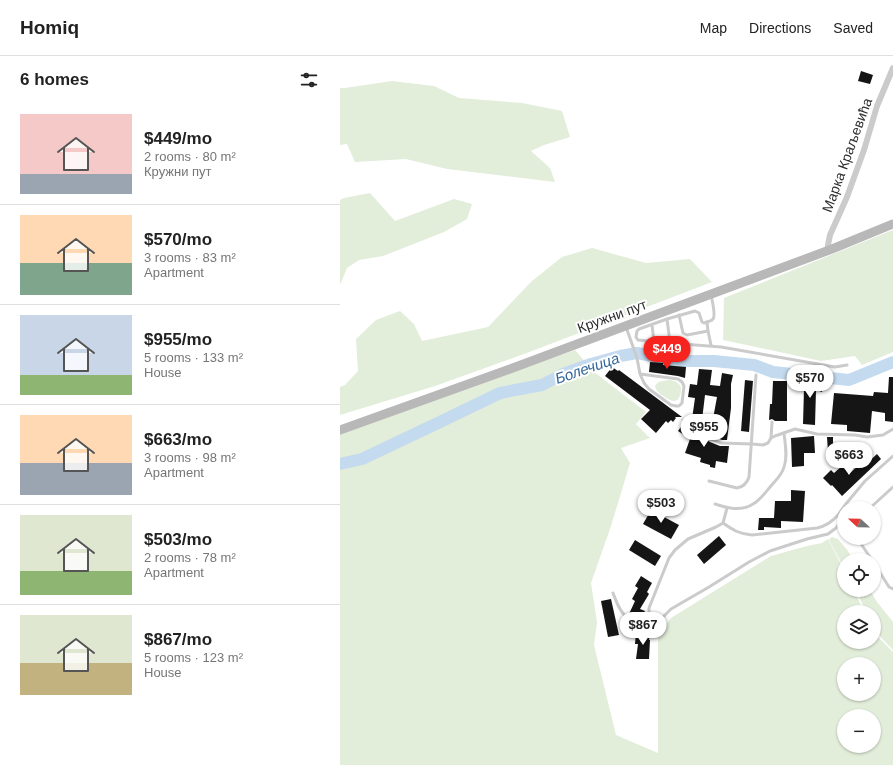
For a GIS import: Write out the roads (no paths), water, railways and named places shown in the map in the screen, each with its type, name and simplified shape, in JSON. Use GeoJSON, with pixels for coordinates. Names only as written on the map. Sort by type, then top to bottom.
{"type":"FeatureCollection","features":[{"type":"Feature","properties":{"kind":"main road","name":"Кружни пут"},"geometry":{"type":"LineString","coordinates":[[340,430],[510,369],[828,251],[893,224]]}},
{"type":"Feature","properties":{"kind":"street","name":"Марка Краљевића"},"geometry":{"type":"LineString","coordinates":[[828,251],[830,236],[856,172],[877,106],[893,68]]}},
{"type":"Feature","properties":{"kind":"lane"},"geometry":{"type":"LineString","coordinates":[[711,294],[714,315],[714,319],[712,321],[702,322],[699,313],[695,311],[667,319],[637,331],[636,337],[638,340],[654,342],[711,345],[835,368],[847,365]]}},
{"type":"Feature","properties":{"kind":"lane"},"geometry":{"type":"LineString","coordinates":[[679,315],[683,333],[685,335],[708,331]]}},
{"type":"Feature","properties":{"kind":"lane"},"geometry":{"type":"LineString","coordinates":[[667,319],[670,343]]}},
{"type":"Feature","properties":{"kind":"lane"},"geometry":{"type":"LineString","coordinates":[[707,322],[711,345]]}},
{"type":"Feature","properties":{"kind":"lane"},"geometry":{"type":"LineString","coordinates":[[652,325],[654,342]]}},
{"type":"Feature","properties":{"kind":"lane"},"geometry":{"type":"LineString","coordinates":[[625,326],[637,358],[640,374],[644,383],[649,389],[671,405],[679,406],[682,403],[684,386],[678,379],[640,374]]}},
{"type":"Feature","properties":{"kind":"lane"},"geometry":{"type":"LineString","coordinates":[[709,481],[737,488],[741,487],[748,481],[752,444],[756,375]]}},
{"type":"Feature","properties":{"kind":"lane"},"geometry":{"type":"LineString","coordinates":[[683,420],[711,439],[721,443],[763,445],[768,443],[775,436],[795,429],[817,434],[855,435],[867,437],[883,435],[893,429]]}},
{"type":"Feature","properties":{"kind":"lane"},"geometry":{"type":"LineString","coordinates":[[772,422],[772,438]]}},
{"type":"Feature","properties":{"kind":"lane"},"geometry":{"type":"LineString","coordinates":[[715,504],[736,509],[746,508],[753,505],[758,500],[781,474],[786,459],[784,433]]}},
{"type":"Feature","properties":{"kind":"lane"},"geometry":{"type":"LineString","coordinates":[[848,501],[864,481],[893,456]]}},
{"type":"Feature","properties":{"kind":"lane"},"geometry":{"type":"LineString","coordinates":[[878,501],[893,487]]}},
{"type":"Feature","properties":{"kind":"lane"},"geometry":{"type":"LineString","coordinates":[[649,628],[649,608],[669,558],[675,550],[688,539],[722,523],[727,508]]}},
{"type":"Feature","properties":{"kind":"lane"},"geometry":{"type":"LineString","coordinates":[[722,523],[745,535],[752,535],[817,528],[832,522],[837,516]]}},
{"type":"Feature","properties":{"kind":"lane"},"geometry":{"type":"LineString","coordinates":[[613,593],[622,613],[627,618],[651,629],[654,628],[671,609],[749,562],[770,551],[806,539],[828,534],[837,526]]}},
{"type":"Feature","properties":{"kind":"lane"},"geometry":{"type":"LineString","coordinates":[[881,575],[889,587],[893,589]]}},
{"type":"Feature","properties":{"kind":"waterway","name":"Болечица"},"geometry":{"type":"LineString","coordinates":[[340,464],[362,459],[500,393],[542,385],[563,374],[620,356],[637,353],[677,361],[714,361],[754,365],[773,372],[849,380],[893,362]]}}]}
